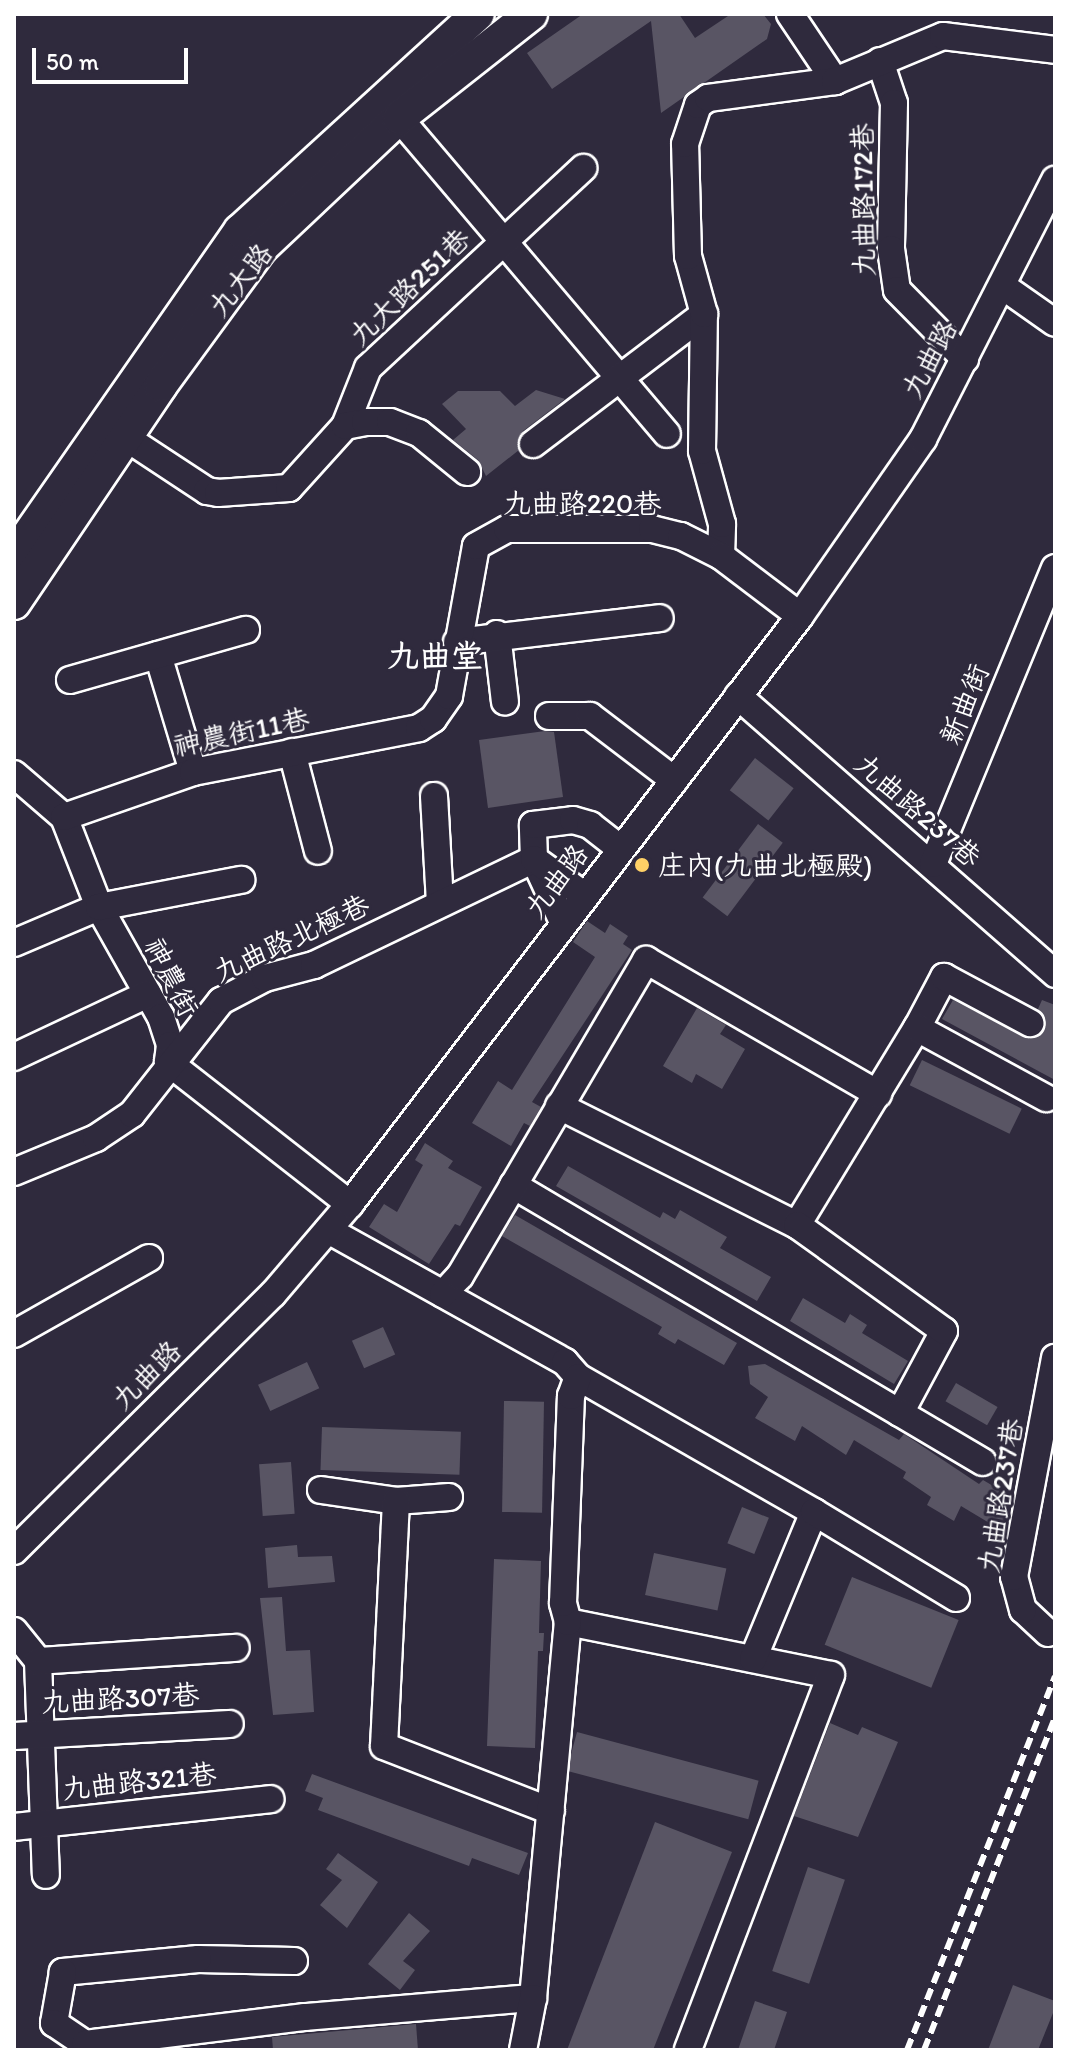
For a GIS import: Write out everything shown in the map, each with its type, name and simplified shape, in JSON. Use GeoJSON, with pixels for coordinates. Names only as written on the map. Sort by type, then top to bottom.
{"type":"FeatureCollection","features":[{"type":"Feature","properties":{"kind":"main road","name":"九大路"},"geometry":{"type":"LineString","coordinates":[[14,556],[240,231],[478,14]]}},
{"type":"Feature","properties":{"kind":"main road","name":"九大路"},"geometry":{"type":"LineString","coordinates":[[14,603],[125,437],[261,248],[399,118],[531,14]]}},
{"type":"Feature","properties":{"kind":"street"},"geometry":{"type":"LineString","coordinates":[[798,17],[835,81]]}},
{"type":"Feature","properties":{"kind":"street"},"geometry":{"type":"LineString","coordinates":[[721,556],[722,524],[702,451],[704,314],[688,256],[685,144],[698,105],[708,98],[835,81],[943,36],[1055,50]]}},
{"type":"Feature","properties":{"kind":"street","name":"九曲路172巷"},"geometry":{"type":"LineString","coordinates":[[880,61],[894,103],[891,249],[897,290],[965,359]]}},
{"type":"Feature","properties":{"kind":"street","name":"九大路251巷"},"geometry":{"type":"LineString","coordinates":[[399,118],[667,434]]}},
{"type":"Feature","properties":{"kind":"street","name":"九大路251巷"},"geometry":{"type":"LineString","coordinates":[[345,426],[368,368],[583,168]]}},
{"type":"Feature","properties":{"kind":"street","name":"九曲路"},"geometry":{"type":"LineString","coordinates":[[14,1551],[273,1294],[350,1204],[800,616],[923,439],[1004,287],[1053,186]]}},
{"type":"Feature","properties":{"kind":"street"},"geometry":{"type":"LineString","coordinates":[[1004,287],[1055,323]]}},
{"type":"Feature","properties":{"kind":"street"},"geometry":{"type":"LineString","coordinates":[[533,444],[704,314]]}},
{"type":"Feature","properties":{"kind":"street"},"geometry":{"type":"LineString","coordinates":[[125,437],[207,491],[218,493],[289,488],[345,426],[390,422],[419,433],[467,472]]}},
{"type":"Feature","properties":{"kind":"street","name":"九曲路220巷"},"geometry":{"type":"LineString","coordinates":[[433,719],[449,696],[476,546],[507,529],[652,529],[721,556],[800,616]]}},
{"type":"Feature","properties":{"kind":"street","name":"新曲街"},"geometry":{"type":"LineString","coordinates":[[933,864],[1055,568]]}},
{"type":"Feature","properties":{"kind":"street"},"geometry":{"type":"LineString","coordinates":[[457,642],[497,634],[660,618]]}},
{"type":"Feature","properties":{"kind":"street"},"geometry":{"type":"LineString","coordinates":[[70,680],[246,630]]}},
{"type":"Feature","properties":{"kind":"street"},"geometry":{"type":"LineString","coordinates":[[497,634],[505,702]]}},
{"type":"Feature","properties":{"kind":"street"},"geometry":{"type":"LineString","coordinates":[[158,655],[193,772]]}},
{"type":"Feature","properties":{"kind":"street","name":"九曲路237巷"},"geometry":{"type":"LineString","coordinates":[[738,696],[1055,974]]}},
{"type":"Feature","properties":{"kind":"street"},"geometry":{"type":"LineString","coordinates":[[549,716],[590,716],[674,780]]}},
{"type":"Feature","properties":{"kind":"street","name":"神農街11巷"},"geometry":{"type":"LineString","coordinates":[[64,817],[193,772],[419,728],[433,719]]}},
{"type":"Feature","properties":{"kind":"street"},"geometry":{"type":"LineString","coordinates":[[292,752],[318,851]]}},
{"type":"Feature","properties":{"kind":"street","name":"神農街"},"geometry":{"type":"LineString","coordinates":[[14,774],[64,817],[99,907],[148,994],[170,1045],[168,1062],[350,1204]]}},
{"type":"Feature","properties":{"kind":"street"},"geometry":{"type":"LineString","coordinates":[[434,796],[440,903]]}},
{"type":"Feature","properties":{"kind":"street"},"geometry":{"type":"LineString","coordinates":[[564,924],[534,859],[533,825],[573,820],[590,825],[621,849]]}},
{"type":"Feature","properties":{"kind":"street"},"geometry":{"type":"LineString","coordinates":[[534,859],[585,896]]}},
{"type":"Feature","properties":{"kind":"street","name":"九曲路北極巷"},"geometry":{"type":"LineString","coordinates":[[14,1172],[96,1138],[132,1114],[168,1062],[221,1001],[265,978],[314,965],[534,859]]}},
{"type":"Feature","properties":{"kind":"street"},"geometry":{"type":"LineString","coordinates":[[14,943],[99,907],[241,880]]}},
{"type":"Feature","properties":{"kind":"street"},"geometry":{"type":"LineString","coordinates":[[443,1294],[460,1276],[646,960],[878,1094]]}},
{"type":"Feature","properties":{"kind":"street"},"geometry":{"type":"LineString","coordinates":[[797,1225],[878,1094],[944,977],[1030,1023]]}},
{"type":"Feature","properties":{"kind":"street"},"geometry":{"type":"LineString","coordinates":[[14,1057],[148,994]]}},
{"type":"Feature","properties":{"kind":"street"},"geometry":{"type":"LineString","coordinates":[[917,1028],[1046,1098]]}},
{"type":"Feature","properties":{"kind":"street"},"geometry":{"type":"LineString","coordinates":[[559,1106],[797,1225],[944,1331],[900,1413]]}},
{"type":"Feature","properties":{"kind":"street"},"geometry":{"type":"LineString","coordinates":[[513,1185],[983,1462]]}},
{"type":"Feature","properties":{"kind":"street"},"geometry":{"type":"LineString","coordinates":[[328,1230],[565,1362],[578,1377],[814,1512],[956,1598]]}},
{"type":"Feature","properties":{"kind":"street"},"geometry":{"type":"LineString","coordinates":[[17,1328],[149,1258]]}},
{"type":"Feature","properties":{"kind":"street","name":"九曲路237巷"},"geometry":{"type":"LineString","coordinates":[[1048,1633],[1023,1610],[1014,1577],[1055,1358]]}},
{"type":"Feature","properties":{"kind":"street"},"geometry":{"type":"LineString","coordinates":[[523,2050],[533,1998],[568,1622],[563,1603],[565,1540],[571,1396],[578,1377]]}},
{"type":"Feature","properties":{"kind":"street"},"geometry":{"type":"LineString","coordinates":[[321,1490],[396,1501],[449,1497]]}},
{"type":"Feature","properties":{"kind":"street"},"geometry":{"type":"LineString","coordinates":[[396,1501],[384,1746],[551,1811]]}},
{"type":"Feature","properties":{"kind":"street"},"geometry":{"type":"LineString","coordinates":[[753,1659],[814,1512]]}},
{"type":"Feature","properties":{"kind":"street"},"geometry":{"type":"LineString","coordinates":[[568,1622],[831,1675],[688,2050]]}},
{"type":"Feature","properties":{"kind":"street"},"geometry":{"type":"LineString","coordinates":[[14,1631],[38,1661],[27,1736],[42,1824],[46,1875]]}},
{"type":"Feature","properties":{"kind":"street"},"geometry":{"type":"LineString","coordinates":[[38,1661],[236,1648]]}},
{"type":"Feature","properties":{"kind":"street","name":"九曲路307巷"},"geometry":{"type":"LineString","coordinates":[[27,1736],[230,1724]]}},
{"type":"Feature","properties":{"kind":"street","name":"九曲路321巷"},"geometry":{"type":"LineString","coordinates":[[14,1827],[270,1799]]}},
{"type":"Feature","properties":{"kind":"street"},"geometry":{"type":"LineString","coordinates":[[294,1961],[198,1959],[63,1972],[54,2023],[85,2044],[305,2017],[533,1998]]}},
{"type":"Feature","properties":{"kind":"building"},"geometry":{"type":"Polygon","coordinates":[[[583,14],[679,14],[695,38],[731,14],[763,14],[771,24],[767,39],[661,113],[651,21],[552,89],[527,53],[583,14]]]}},
{"type":"Feature","properties":{"kind":"building"},"geometry":{"type":"Polygon","coordinates":[[[536,390],[565,399],[523,431],[519,450],[486,476],[478,460],[453,440],[466,429],[442,404],[458,391],[500,391],[515,406],[536,390]]]}},
{"type":"Feature","properties":{"kind":"building"},"geometry":{"type":"Polygon","coordinates":[[[554,732],[563,797],[488,808],[479,740],[554,732]]]}},
{"type":"Feature","properties":{"kind":"building"},"geometry":{"type":"Polygon","coordinates":[[[755,758],[794,788],[768,820],[730,790],[755,758]]]}},
{"type":"Feature","properties":{"kind":"building"},"geometry":{"type":"Polygon","coordinates":[[[758,824],[783,843],[727,916],[703,897],[758,824]]]}},
{"type":"Feature","properties":{"kind":"building"},"geometry":{"type":"Polygon","coordinates":[[[587,921],[605,933],[610,924],[628,936],[623,944],[632,950],[532,1102],[541,1107],[530,1126],[524,1123],[511,1146],[472,1123],[498,1081],[512,1090],[595,957],[573,942],[587,921]]]}},
{"type":"Feature","properties":{"kind":"building"},"geometry":{"type":"Polygon","coordinates":[[[953,1000],[1030,1039],[1044,1030],[1038,1009],[1042,1000],[1055,1005],[1055,1080],[942,1019],[953,1000]]]}},
{"type":"Feature","properties":{"kind":"building"},"geometry":{"type":"Polygon","coordinates":[[[697,1008],[726,1025],[720,1034],[745,1049],[722,1089],[696,1074],[692,1083],[663,1066],[697,1008]]]}},
{"type":"Feature","properties":{"kind":"building"},"geometry":{"type":"Polygon","coordinates":[[[922,1060],[1022,1109],[1009,1134],[910,1085],[922,1060]]]}},
{"type":"Feature","properties":{"kind":"building"},"geometry":{"type":"Polygon","coordinates":[[[425,1143],[453,1161],[448,1168],[482,1187],[460,1226],[455,1224],[429,1264],[369,1227],[384,1204],[397,1212],[423,1165],[415,1160],[425,1143]]]}},
{"type":"Feature","properties":{"kind":"building"},"geometry":{"type":"Polygon","coordinates":[[[568,1166],[660,1218],[663,1212],[675,1219],[680,1210],[727,1237],[720,1248],[771,1277],[757,1301],[556,1186],[568,1166]]]}},
{"type":"Feature","properties":{"kind":"building"},"geometry":{"type":"Polygon","coordinates":[[[515,1215],[737,1343],[724,1365],[678,1339],[675,1344],[658,1334],[662,1327],[502,1236],[515,1215]]]}},
{"type":"Feature","properties":{"kind":"building"},"geometry":{"type":"Polygon","coordinates":[[[803,1298],[845,1323],[850,1314],[867,1325],[862,1333],[908,1361],[894,1384],[790,1321],[803,1298]]]}},
{"type":"Feature","properties":{"kind":"building"},"geometry":{"type":"Polygon","coordinates":[[[383,1327],[395,1354],[364,1368],[352,1341],[383,1327]]]}},
{"type":"Feature","properties":{"kind":"building"},"geometry":{"type":"Polygon","coordinates":[[[307,1362],[319,1388],[270,1411],[258,1385],[307,1362]]]}},
{"type":"Feature","properties":{"kind":"building"},"geometry":{"type":"Polygon","coordinates":[[[765,1364],[899,1440],[904,1434],[979,1484],[983,1480],[1000,1490],[992,1505],[1009,1519],[1006,1533],[961,1506],[954,1521],[927,1505],[931,1497],[903,1478],[906,1472],[854,1440],[846,1455],[802,1426],[795,1441],[755,1418],[768,1397],[750,1384],[748,1366],[765,1364]]]}},
{"type":"Feature","properties":{"kind":"building"},"geometry":{"type":"Polygon","coordinates":[[[956,1383],[998,1407],[987,1425],[946,1401],[956,1383]]]}},
{"type":"Feature","properties":{"kind":"building"},"geometry":{"type":"Polygon","coordinates":[[[504,1401],[544,1402],[542,1513],[502,1512],[504,1401]]]}},
{"type":"Feature","properties":{"kind":"building"},"geometry":{"type":"Polygon","coordinates":[[[322,1427],[461,1432],[459,1475],[320,1470],[322,1427]]]}},
{"type":"Feature","properties":{"kind":"building"},"geometry":{"type":"Polygon","coordinates":[[[291,1462],[295,1514],[263,1516],[259,1464],[291,1462]]]}},
{"type":"Feature","properties":{"kind":"building"},"geometry":{"type":"Polygon","coordinates":[[[742,1507],[769,1518],[754,1554],[727,1543],[742,1507]]]}},
{"type":"Feature","properties":{"kind":"building"},"geometry":{"type":"Polygon","coordinates":[[[297,1545],[298,1557],[332,1556],[335,1582],[268,1588],[265,1548],[297,1545]]]}},
{"type":"Feature","properties":{"kind":"building"},"geometry":{"type":"Polygon","coordinates":[[[654,1553],[726,1568],[717,1610],[645,1595],[654,1553]]]}},
{"type":"Feature","properties":{"kind":"building"},"geometry":{"type":"Polygon","coordinates":[[[494,1559],[541,1561],[539,1633],[544,1633],[543,1651],[538,1651],[535,1748],[487,1746],[494,1559]]]}},
{"type":"Feature","properties":{"kind":"building"},"geometry":{"type":"Polygon","coordinates":[[[852,1577],[959,1620],[931,1688],[825,1645],[852,1577]]]}},
{"type":"Feature","properties":{"kind":"building"},"geometry":{"type":"Polygon","coordinates":[[[282,1597],[286,1651],[310,1650],[314,1712],[273,1715],[260,1598],[282,1597]]]}},
{"type":"Feature","properties":{"kind":"building"},"geometry":{"type":"Polygon","coordinates":[[[830,1723],[858,1735],[862,1727],[898,1742],[858,1837],[794,1816],[830,1723]]]}},
{"type":"Feature","properties":{"kind":"building"},"geometry":{"type":"Polygon","coordinates":[[[577,1732],[759,1781],[748,1819],[567,1771],[577,1732]]]}},
{"type":"Feature","properties":{"kind":"building"},"geometry":{"type":"Polygon","coordinates":[[[312,1774],[528,1853],[519,1875],[472,1858],[469,1866],[318,1810],[323,1798],[305,1791],[312,1774]]]}},
{"type":"Feature","properties":{"kind":"building"},"geometry":{"type":"Polygon","coordinates":[[[655,1822],[732,1852],[653,2050],[567,2050],[655,1822]]]}},
{"type":"Feature","properties":{"kind":"building"},"geometry":{"type":"Polygon","coordinates":[[[338,1853],[378,1882],[347,1928],[320,1905],[342,1880],[326,1869],[338,1853]]]}},
{"type":"Feature","properties":{"kind":"building"},"geometry":{"type":"Polygon","coordinates":[[[808,1867],[845,1880],[809,1984],[772,1971],[808,1867]]]}},
{"type":"Feature","properties":{"kind":"building"},"geometry":{"type":"Polygon","coordinates":[[[409,1913],[430,1931],[403,1961],[415,1970],[400,1990],[368,1964],[409,1913]]]}},
{"type":"Feature","properties":{"kind":"building"},"geometry":{"type":"Polygon","coordinates":[[[1013,1985],[1055,2001],[1055,2008],[1038,2050],[988,2050],[1013,1985]]]}},
{"type":"Feature","properties":{"kind":"building"},"geometry":{"type":"Polygon","coordinates":[[[755,2001],[787,2012],[774,2050],[738,2050],[755,2001]]]}},
{"type":"Feature","properties":{"kind":"building"},"geometry":{"type":"Polygon","coordinates":[[[416,2024],[418,2050],[273,2050],[272,2037],[416,2024]]]}},
{"type":"Feature","properties":{"kind":"railway"},"geometry":{"type":"LineString","coordinates":[[907,2050],[1055,1676]]}},
{"type":"Feature","properties":{"kind":"railway"},"geometry":{"type":"LineString","coordinates":[[924,2050],[1055,1718]]}},
{"type":"Feature","properties":{"kind":"place","name":"庄內(九曲北極殿)"},"geometry":{"type":"Point","coordinates":[642,865]}},
{"type":"Feature","properties":{"kind":"district","name":"九曲堂"},"geometry":{"type":"Point","coordinates":[435,656]}}]}
